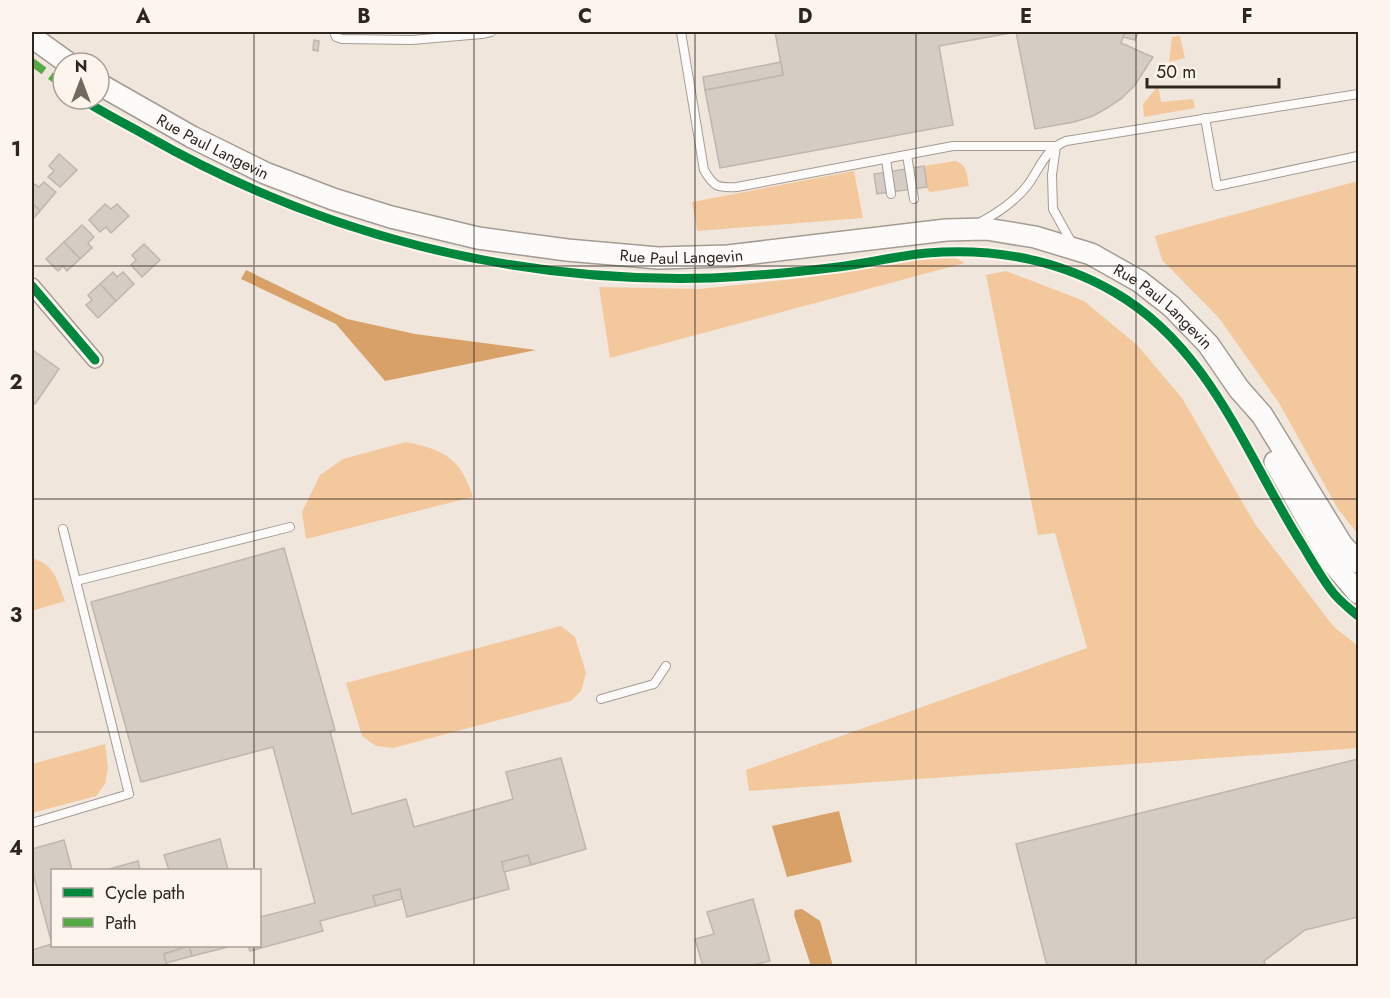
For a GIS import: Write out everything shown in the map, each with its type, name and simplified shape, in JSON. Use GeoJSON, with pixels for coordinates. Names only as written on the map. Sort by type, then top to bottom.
{"type":"FeatureCollection","features":[{"type":"Feature","properties":{"kind":"main road"},"geometry":{"type":"LineString","coordinates":[[32,37],[51,51]]}},
{"type":"Feature","properties":{"kind":"main road","name":"Rue Paul Langevin"},"geometry":{"type":"LineString","coordinates":[[111,91],[192,137],[265,173],[333,199],[391,217],[478,238],[567,250],[658,258],[728,256],[946,230],[986,230],[1035,237],[1091,254],[1139,282],[1171,306],[1208,344],[1239,389],[1262,415],[1342,545],[1359,562]]}},
{"type":"Feature","properties":{"kind":"main road","name":"Rue Paul Langevin"},"geometry":{"type":"LineString","coordinates":[[1239,389],[1256,426],[1331,561],[1359,592]]}},
{"type":"Feature","properties":{"kind":"street"},"geometry":{"type":"LineString","coordinates":[[35,296],[95,360]]}},
{"type":"Feature","properties":{"kind":"lane"},"geometry":{"type":"LineString","coordinates":[[334,32],[336,37],[342,39],[412,40],[490,32]]}},
{"type":"Feature","properties":{"kind":"lane"},"geometry":{"type":"LineString","coordinates":[[681,32],[704,170],[712,183],[722,188],[953,146],[1056,146]]}},
{"type":"Feature","properties":{"kind":"lane"},"geometry":{"type":"LineString","coordinates":[[968,230],[994,215],[1026,187],[1046,154],[1066,141],[1359,94]]}},
{"type":"Feature","properties":{"kind":"lane"},"geometry":{"type":"LineString","coordinates":[[1204,118],[1217,186],[1359,156]]}},
{"type":"Feature","properties":{"kind":"lane"},"geometry":{"type":"LineString","coordinates":[[1056,146],[1052,175],[1053,209],[1075,249]]}},
{"type":"Feature","properties":{"kind":"lane"},"geometry":{"type":"LineString","coordinates":[[907,155],[914,199]]}},
{"type":"Feature","properties":{"kind":"lane"},"geometry":{"type":"LineString","coordinates":[[886,159],[891,194]]}},
{"type":"Feature","properties":{"kind":"lane"},"geometry":{"type":"LineString","coordinates":[[76,581],[290,527]]}},
{"type":"Feature","properties":{"kind":"lane"},"geometry":{"type":"LineString","coordinates":[[32,823],[129,794],[63,529]]}},
{"type":"Feature","properties":{"kind":"lane"},"geometry":{"type":"LineString","coordinates":[[601,699],[654,684],[666,666]]}},
{"type":"Feature","properties":{"kind":"shaded area"},"geometry":{"type":"Polygon","coordinates":[[[1180,36],[1185,58],[1169,62],[1172,37],[1180,36]]]}},
{"type":"Feature","properties":{"kind":"shaded area"},"geometry":{"type":"Polygon","coordinates":[[[1158,86],[1161,102],[1193,99],[1195,108],[1144,117],[1143,104],[1158,86]]]}},
{"type":"Feature","properties":{"kind":"shaded area"},"geometry":{"type":"Polygon","coordinates":[[[955,161],[964,167],[969,186],[928,191],[924,166],[955,161]]]}},
{"type":"Feature","properties":{"kind":"shaded area"},"geometry":{"type":"Polygon","coordinates":[[[854,171],[863,218],[697,231],[692,202],[854,171]]]}},
{"type":"Feature","properties":{"kind":"shaded area"},"geometry":{"type":"Polygon","coordinates":[[[1358,181],[1358,534],[1338,509],[1279,403],[1219,318],[1162,260],[1155,236],[1358,181]]]}},
{"type":"Feature","properties":{"kind":"shaded area"},"geometry":{"type":"Polygon","coordinates":[[[949,255],[965,263],[610,358],[599,287],[699,289],[803,278],[949,255]]]}},
{"type":"Feature","properties":{"kind":"shaded area"},"geometry":{"type":"Polygon","coordinates":[[[246,270],[347,319],[415,334],[536,350],[385,381],[336,324],[241,279],[246,270]]]}},
{"type":"Feature","properties":{"kind":"shaded area"},"geometry":{"type":"Polygon","coordinates":[[[1006,271],[1084,301],[1137,345],[1182,398],[1255,524],[1334,627],[1358,646],[1358,748],[749,791],[746,770],[1087,648],[1055,533],[1038,535],[986,275],[1006,271]]]}},
{"type":"Feature","properties":{"kind":"shaded area"},"geometry":{"type":"Polygon","coordinates":[[[406,442],[431,448],[449,458],[463,473],[473,497],[306,539],[302,512],[320,475],[343,459],[406,442]]]}},
{"type":"Feature","properties":{"kind":"shaded area"},"geometry":{"type":"Polygon","coordinates":[[[32,558],[46,565],[54,574],[65,601],[32,611],[32,558]]]}},
{"type":"Feature","properties":{"kind":"shaded area"},"geometry":{"type":"Polygon","coordinates":[[[561,626],[575,637],[586,673],[581,691],[571,701],[393,748],[376,746],[362,736],[346,683],[561,626]]]}},
{"type":"Feature","properties":{"kind":"shaded area"},"geometry":{"type":"Polygon","coordinates":[[[105,744],[108,768],[105,784],[96,796],[32,813],[32,764],[105,744]]]}},
{"type":"Feature","properties":{"kind":"shaded area"},"geometry":{"type":"Polygon","coordinates":[[[839,811],[852,862],[787,877],[772,826],[839,811]]]}},
{"type":"Feature","properties":{"kind":"shaded area"},"geometry":{"type":"Polygon","coordinates":[[[802,909],[820,921],[833,966],[811,966],[794,915],[795,910],[802,909]]]}},
{"type":"Feature","properties":{"kind":"building"},"geometry":{"type":"Polygon","coordinates":[[[775,32],[1016,32],[939,46],[953,125],[720,168],[705,90],[783,75],[775,32]]]}},
{"type":"Feature","properties":{"kind":"building"},"geometry":{"type":"Polygon","coordinates":[[[1016,32],[1125,32],[1121,43],[1153,57],[1135,85],[1121,99],[1107,108],[1093,116],[1074,122],[1035,129],[1016,32]]]}},
{"type":"Feature","properties":{"kind":"building"},"geometry":{"type":"Polygon","coordinates":[[[1125,32],[1138,32],[1135,40],[1123,37],[1125,32]]]}},
{"type":"Feature","properties":{"kind":"building"},"geometry":{"type":"Polygon","coordinates":[[[314,40],[319,41],[318,51],[313,50],[314,40]]]}},
{"type":"Feature","properties":{"kind":"building"},"geometry":{"type":"Polygon","coordinates":[[[781,62],[783,75],[705,90],[703,77],[781,62]]]}},
{"type":"Feature","properties":{"kind":"building"},"geometry":{"type":"Polygon","coordinates":[[[59,154],[77,170],[60,187],[48,177],[54,171],[49,166],[59,154]]]}},
{"type":"Feature","properties":{"kind":"building"},"geometry":{"type":"Polygon","coordinates":[[[924,166],[927,187],[877,194],[874,174],[924,166]]]}},
{"type":"Feature","properties":{"kind":"building"},"geometry":{"type":"Polygon","coordinates":[[[44,182],[56,192],[40,211],[32,203],[32,186],[34,184],[39,187],[44,182]]]}},
{"type":"Feature","properties":{"kind":"building"},"geometry":{"type":"Polygon","coordinates":[[[32,203],[40,211],[32,220],[32,203]]]}},
{"type":"Feature","properties":{"kind":"building"},"geometry":{"type":"Polygon","coordinates":[[[105,204],[111,209],[117,204],[129,216],[111,233],[106,227],[100,232],[89,220],[105,204]]]}},
{"type":"Feature","properties":{"kind":"building"},"geometry":{"type":"Polygon","coordinates":[[[82,225],[94,237],[88,243],[92,248],[80,259],[64,242],[82,225]]]}},
{"type":"Feature","properties":{"kind":"building"},"geometry":{"type":"Polygon","coordinates":[[[64,242],[80,259],[67,271],[63,266],[58,271],[46,259],[64,242]]]}},
{"type":"Feature","properties":{"kind":"building"},"geometry":{"type":"Polygon","coordinates":[[[144,244],[160,260],[142,277],[131,265],[136,260],[132,255],[144,244]]]}},
{"type":"Feature","properties":{"kind":"building"},"geometry":{"type":"Polygon","coordinates":[[[113,272],[117,277],[123,272],[134,284],[116,301],[100,284],[113,272]]]}},
{"type":"Feature","properties":{"kind":"building"},"geometry":{"type":"Polygon","coordinates":[[[100,284],[116,301],[98,318],[86,305],[92,300],[88,295],[100,284]]]}},
{"type":"Feature","properties":{"kind":"building"},"geometry":{"type":"Polygon","coordinates":[[[34,351],[59,369],[35,404],[32,401],[32,354],[34,351]]]}},
{"type":"Feature","properties":{"kind":"building"},"geometry":{"type":"Polygon","coordinates":[[[284,548],[335,730],[330,731],[352,814],[406,799],[414,827],[513,799],[506,772],[561,758],[586,849],[531,865],[528,855],[502,862],[509,889],[407,917],[400,889],[373,896],[376,906],[320,921],[323,931],[250,951],[248,947],[261,947],[261,917],[315,903],[273,747],[141,782],[91,602],[284,548]]]}},
{"type":"Feature","properties":{"kind":"building"},"geometry":{"type":"Polygon","coordinates":[[[1358,759],[1358,917],[1305,930],[1264,961],[1266,966],[1047,966],[1016,844],[1358,759]]]}},
{"type":"Feature","properties":{"kind":"building"},"geometry":{"type":"Polygon","coordinates":[[[220,839],[228,869],[169,869],[164,855],[220,839]]]}},
{"type":"Feature","properties":{"kind":"building"},"geometry":{"type":"Polygon","coordinates":[[[64,840],[72,869],[51,869],[51,940],[32,870],[32,849],[64,840]]]}},
{"type":"Feature","properties":{"kind":"building"},"geometry":{"type":"Polygon","coordinates":[[[528,855],[531,865],[504,872],[502,862],[528,855]]]}},
{"type":"Feature","properties":{"kind":"building"},"geometry":{"type":"Polygon","coordinates":[[[138,861],[140,869],[110,869],[138,861]]]}},
{"type":"Feature","properties":{"kind":"building"},"geometry":{"type":"Polygon","coordinates":[[[400,889],[402,899],[376,906],[373,896],[400,889]]]}},
{"type":"Feature","properties":{"kind":"building"},"geometry":{"type":"Polygon","coordinates":[[[753,899],[770,961],[749,966],[703,966],[695,939],[714,934],[707,912],[753,899]]]}},
{"type":"Feature","properties":{"kind":"building"},"geometry":{"type":"Polygon","coordinates":[[[51,944],[51,947],[186,947],[164,954],[167,966],[32,966],[32,950],[51,944]]]}},
{"type":"Feature","properties":{"kind":"building"},"geometry":{"type":"Polygon","coordinates":[[[189,947],[228,947],[192,956],[189,947]]]}},
{"type":"Feature","properties":{"kind":"building"},"geometry":{"type":"Polygon","coordinates":[[[189,947],[192,956],[166,963],[164,954],[189,947]]]}},
{"type":"Feature","properties":{"kind":"marked path"},"geometry":{"type":"LineString","coordinates":[[32,62],[51,76]]}},
{"type":"Feature","properties":{"kind":"cycle path"},"geometry":{"type":"LineString","coordinates":[[103,111],[213,170],[280,200],[349,226],[420,246],[492,262],[564,272],[638,278],[712,278],[807,271],[916,254],[976,252],[1024,258],[1070,271],[1114,292],[1148,315],[1176,343],[1224,406],[1282,512],[1324,580],[1337,597],[1358,616]]}},
{"type":"Feature","properties":{"kind":"cycle path"},"geometry":{"type":"LineString","coordinates":[[32,286],[95,360]]}}]}
